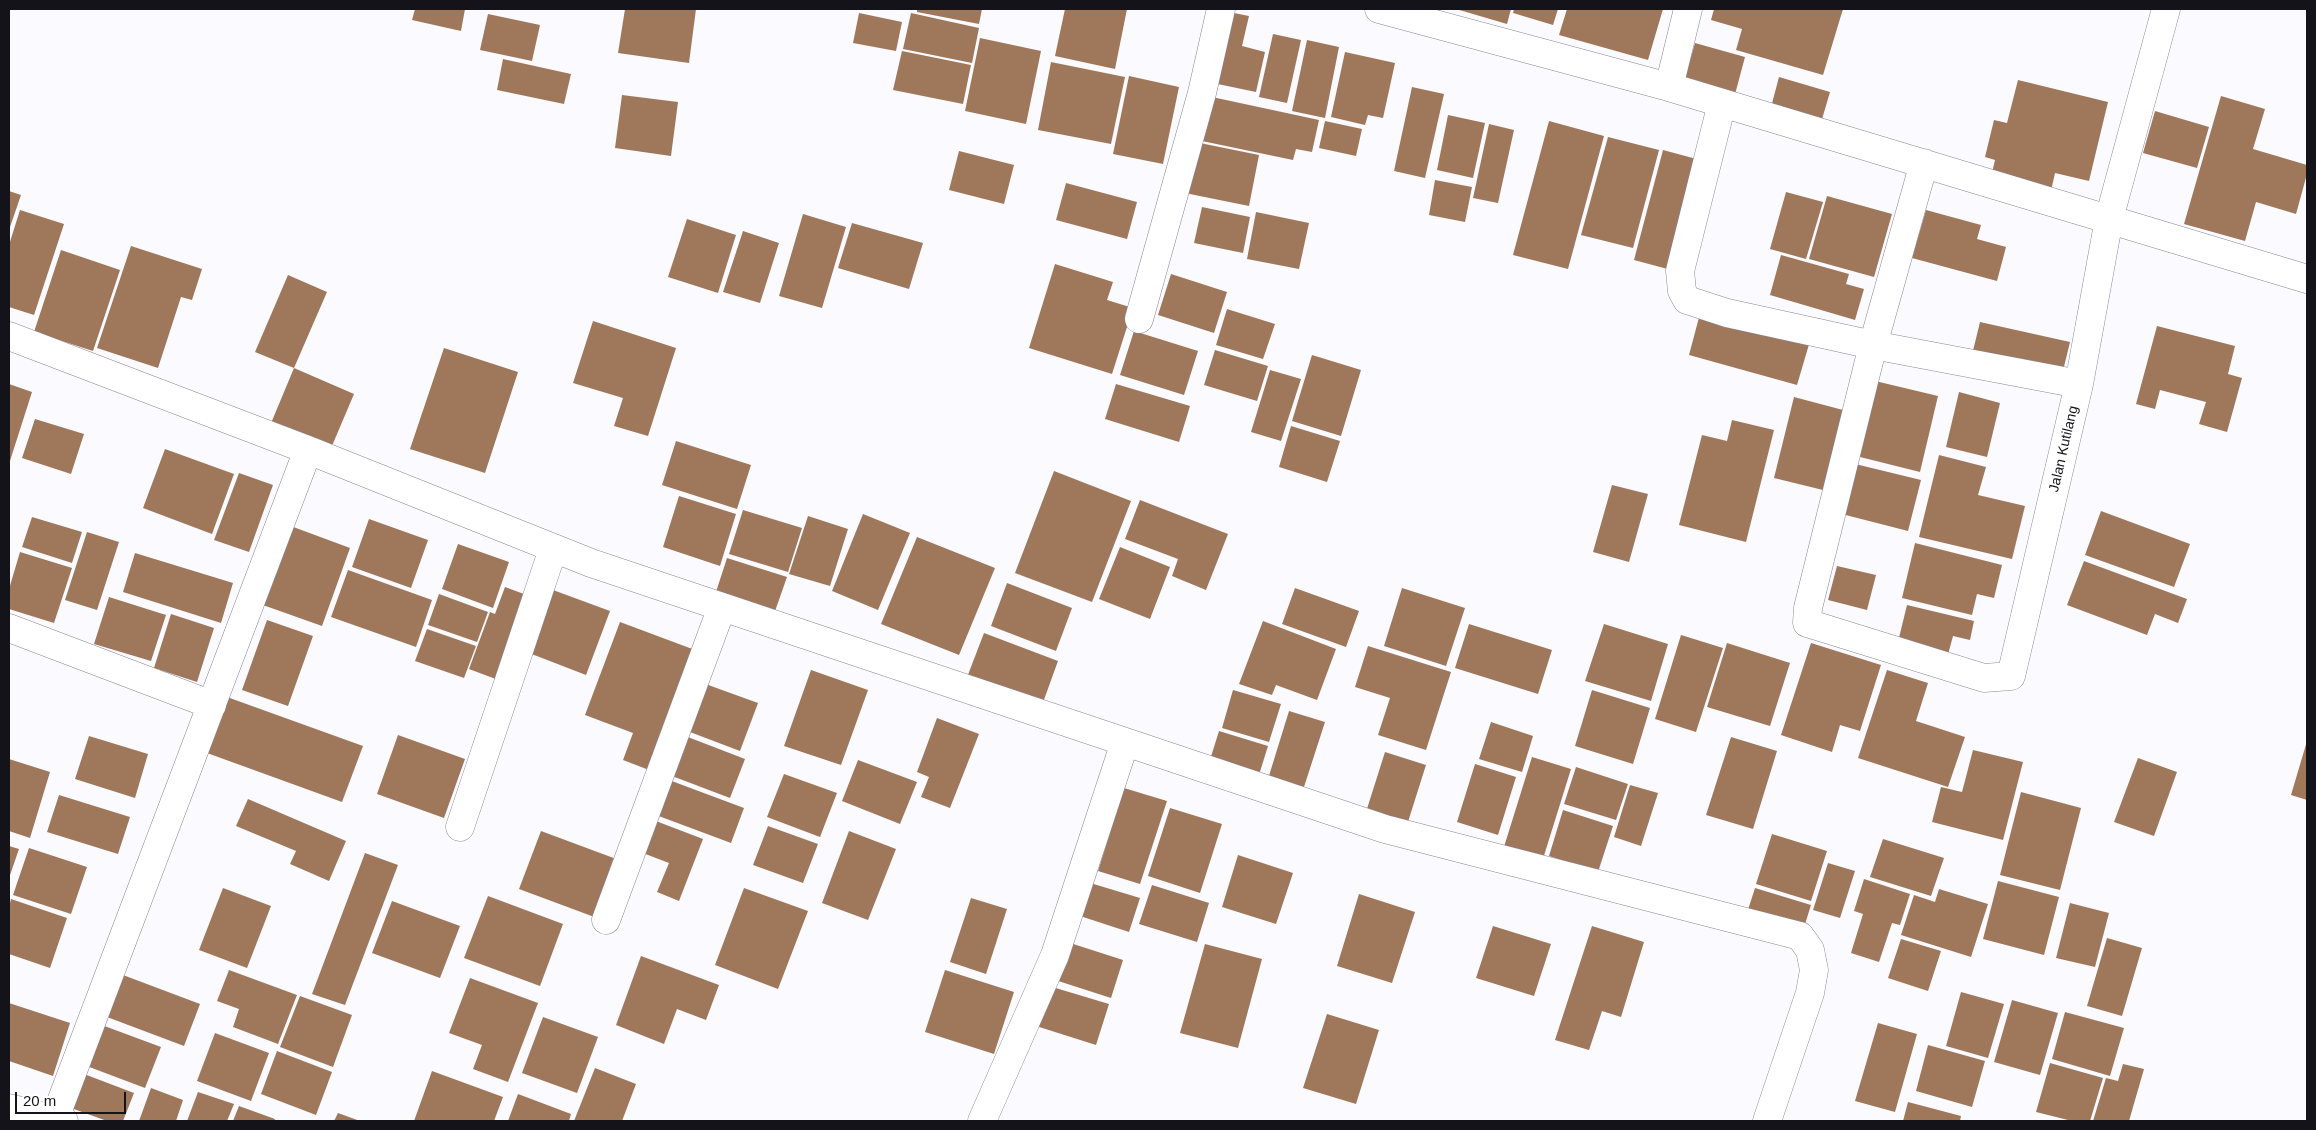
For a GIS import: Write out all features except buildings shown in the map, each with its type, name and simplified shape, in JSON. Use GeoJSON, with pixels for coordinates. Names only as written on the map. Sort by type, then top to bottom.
{"type":"FeatureCollection","features":[{"type":"Feature","properties":{"kind":"street"},"geometry":{"type":"LineString","coordinates":[[1139,319],[1202,93],[1221,9]]}},
{"type":"Feature","properties":{"kind":"street"},"geometry":{"type":"LineString","coordinates":[[1379,9],[1669,87],[2307,279]]}},
{"type":"Feature","properties":{"kind":"street"},"geometry":{"type":"LineString","coordinates":[[1669,87],[1688,9]]}},
{"type":"Feature","properties":{"kind":"street","name":"Jalan Kutilang"},"geometry":{"type":"LineString","coordinates":[[1873,345],[1808,608],[1807,623],[1984,678],[2011,676],[2079,384],[2109,219],[2166,9]]}},
{"type":"Feature","properties":{"kind":"street"},"geometry":{"type":"LineString","coordinates":[[1722,103],[1680,271],[1682,290],[1687,300],[1727,313],[1873,345],[2079,384]]}},
{"type":"Feature","properties":{"kind":"street"},"geometry":{"type":"LineString","coordinates":[[1873,345],[1924,163]]}},
{"type":"Feature","properties":{"kind":"street"},"geometry":{"type":"LineString","coordinates":[[9,336],[308,450],[553,550],[722,607],[1385,829],[1800,936],[1810,950],[1814,970],[1812,986],[1767,1121]]}},
{"type":"Feature","properties":{"kind":"street"},"geometry":{"type":"LineString","coordinates":[[9,1108],[59,1120],[308,450]]}},
{"type":"Feature","properties":{"kind":"street"},"geometry":{"type":"LineString","coordinates":[[460,827],[553,550]]}},
{"type":"Feature","properties":{"kind":"street"},"geometry":{"type":"LineString","coordinates":[[606,920],[722,607]]}},
{"type":"Feature","properties":{"kind":"street"},"geometry":{"type":"LineString","coordinates":[[9,628],[212,705]]}},
{"type":"Feature","properties":{"kind":"street"},"geometry":{"type":"LineString","coordinates":[[982,1121],[1055,955],[1125,742]]}}]}
